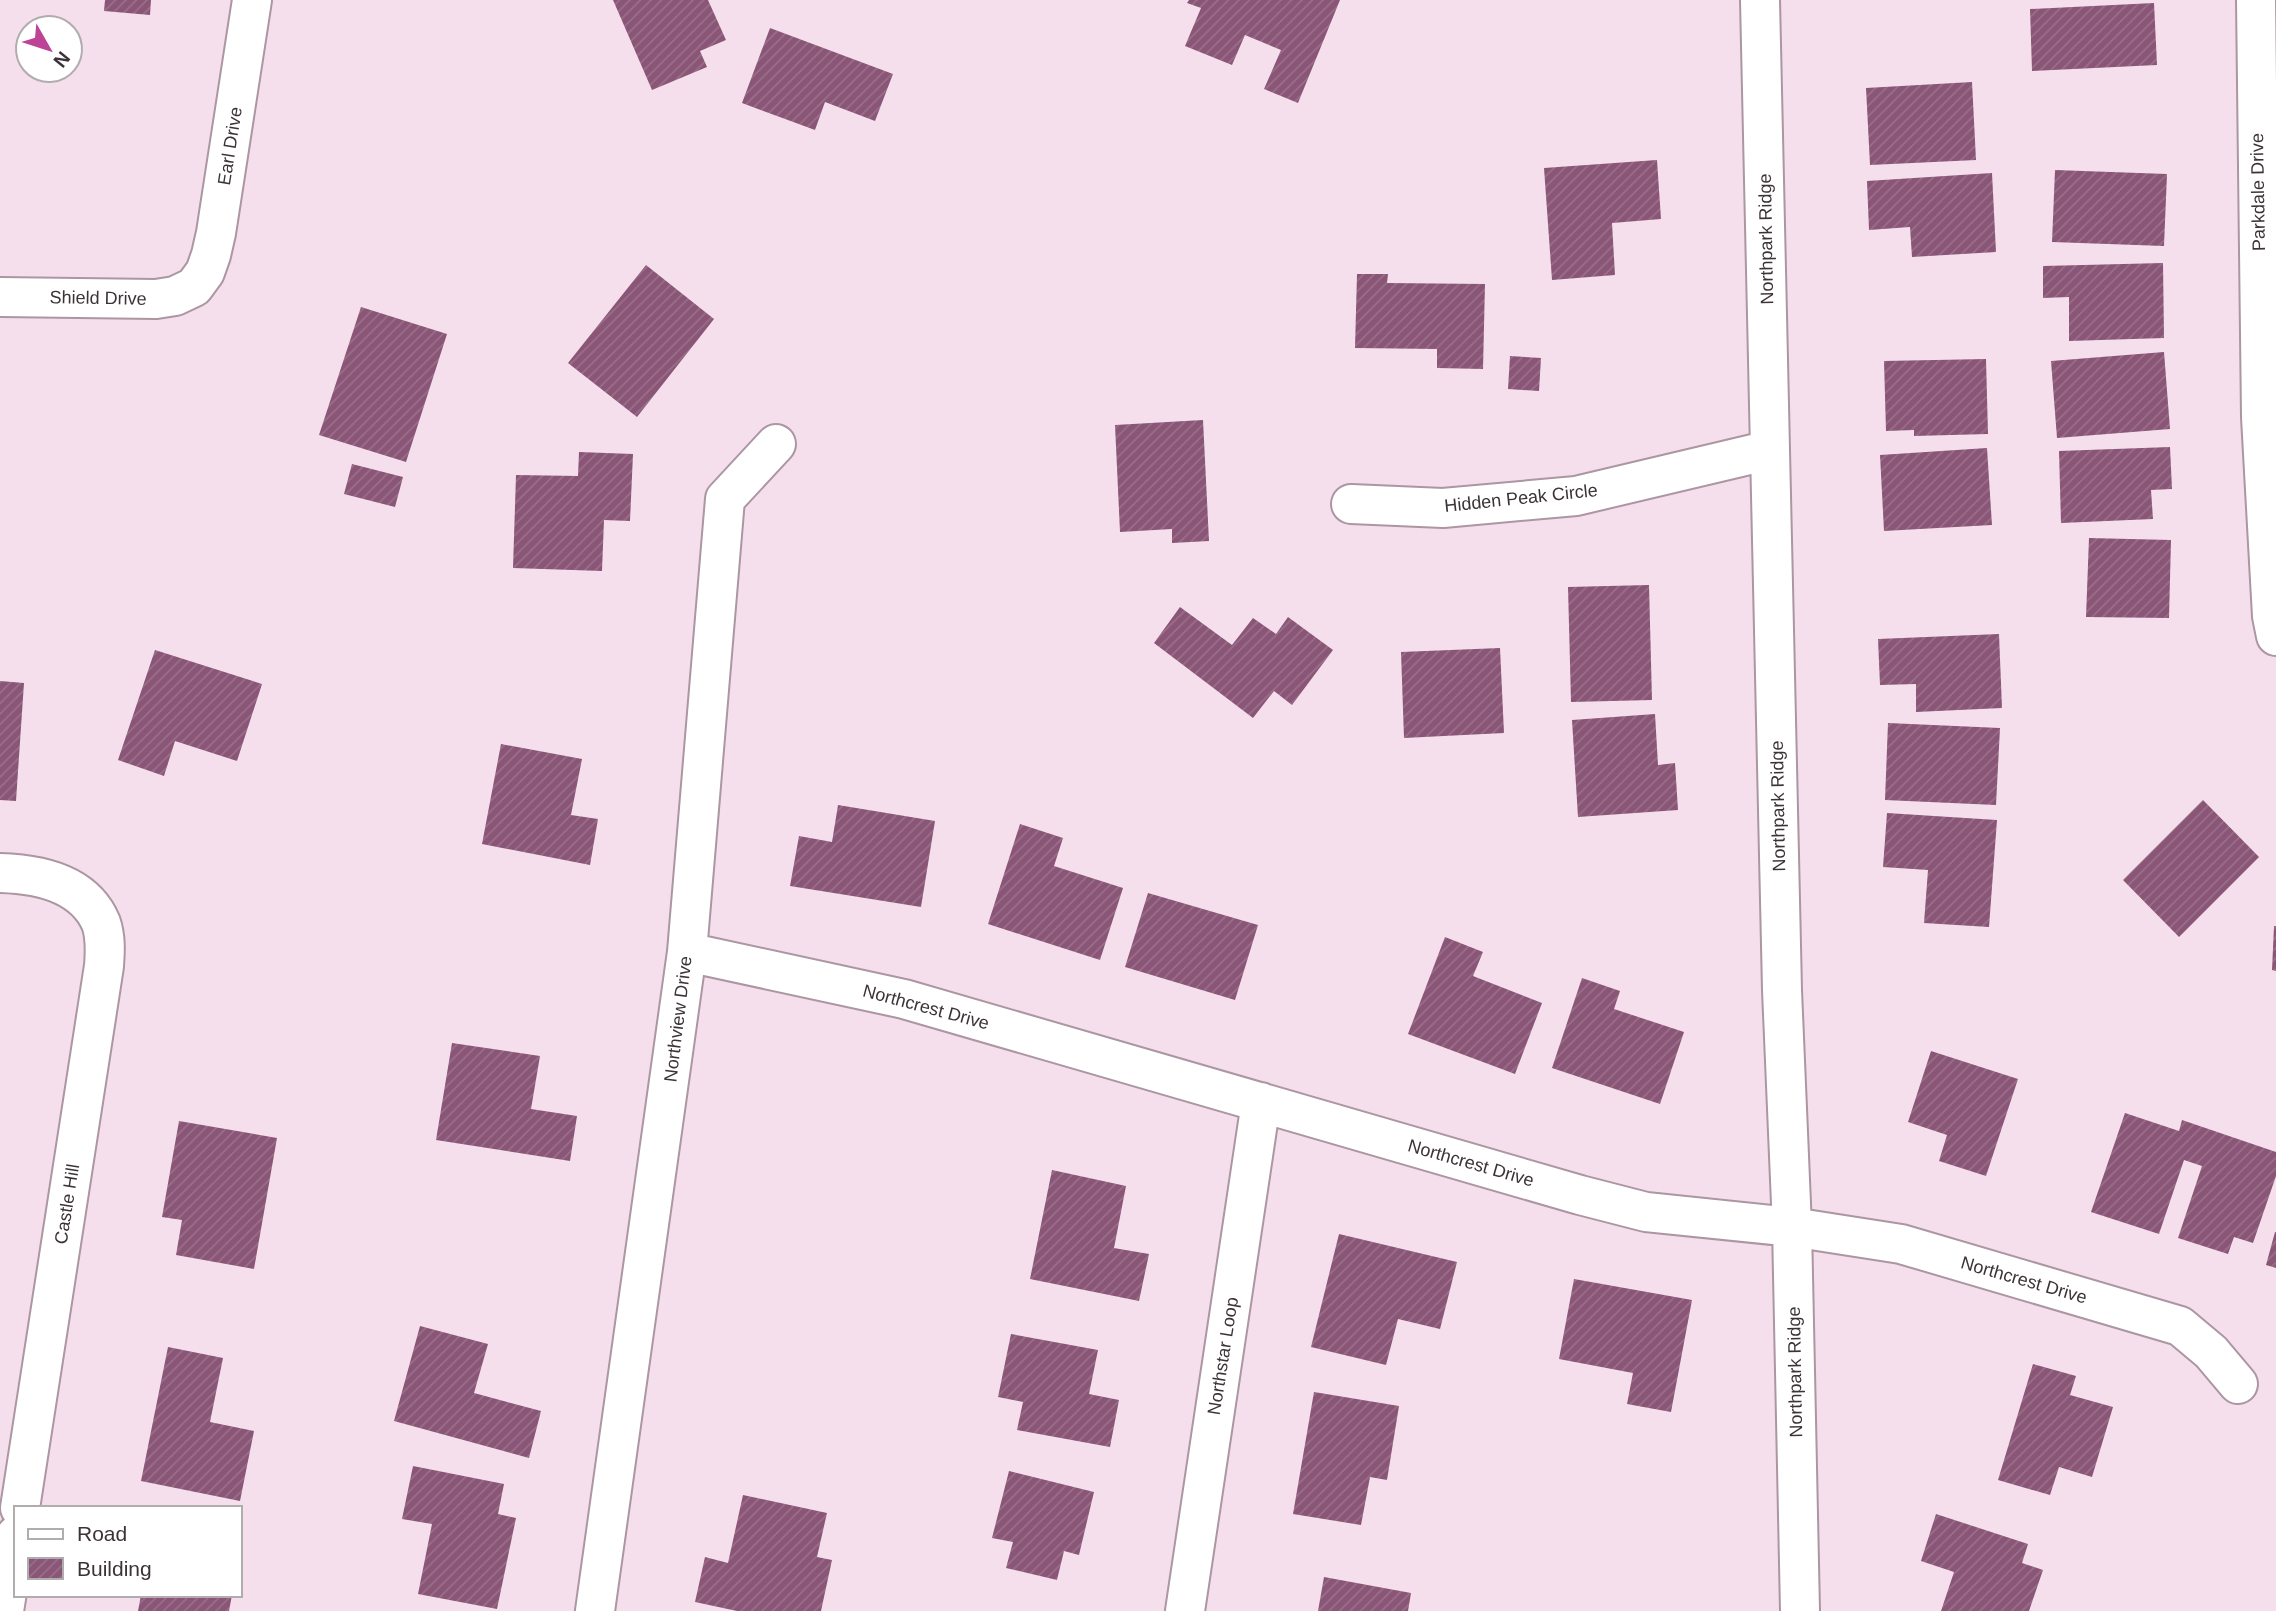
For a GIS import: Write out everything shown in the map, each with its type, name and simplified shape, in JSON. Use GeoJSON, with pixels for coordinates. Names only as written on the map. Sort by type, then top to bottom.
{"type":"FeatureCollection","features":[{"type":"Feature","properties":{"kind":"street","name":"Earl Drive"},"geometry":{"type":"LineString","coordinates":[[194,287],[205,272],[216,233],[252,0]]}},
{"type":"Feature","properties":{"kind":"street","name":"Northpark Ridge"},"geometry":{"type":"LineString","coordinates":[[1760,0],[1782,990],[1792,1227],[1800,1611]]}},
{"type":"Feature","properties":{"kind":"street","name":"Parkdale Drive"},"geometry":{"type":"LineString","coordinates":[[2256,0],[2261,417],[2272,616],[2276,636]]}},
{"type":"Feature","properties":{"kind":"street","name":"Shield Drive"},"geometry":{"type":"LineString","coordinates":[[0,298],[156,299],[175,296],[194,287]]}},
{"type":"Feature","properties":{"kind":"street","name":"Northview Drive"},"geometry":{"type":"LineString","coordinates":[[595,1611],[687,952],[725,499],[776,444]]}},
{"type":"Feature","properties":{"kind":"street","name":"Hidden Peak Circle"},"geometry":{"type":"LineString","coordinates":[[1351,504],[1444,508],[1576,496],[1770,450]]}},
{"type":"Feature","properties":{"kind":"street","name":"Castle Hill"},"geometry":{"type":"LineString","coordinates":[[0,873],[26,874],[71,889],[88,903],[101,924],[105,944],[104,967],[20,1506]]}},
{"type":"Feature","properties":{"kind":"street","name":"Northcrest Drive"},"geometry":{"type":"LineString","coordinates":[[687,952],[904,999],[1646,1212],[1792,1227],[1901,1244],[2180,1326],[2211,1352],[2238,1384]]}},
{"type":"Feature","properties":{"kind":"street","name":"Northstar Loop"},"geometry":{"type":"LineString","coordinates":[[1185,1611],[1261,1102]]}},
{"type":"Feature","properties":{"kind":"street"},"geometry":{"type":"LineString","coordinates":[[4,1611],[14,1548]]}},
{"type":"Feature","properties":{"kind":"building"},"geometry":{"type":"Polygon","coordinates":[[[105,0],[151,0],[150,15],[104,11],[105,0]]]}},
{"type":"Feature","properties":{"kind":"building"},"geometry":{"type":"Polygon","coordinates":[[[613,0],[708,0],[726,40],[700,51],[707,67],[652,90],[613,0]]]}},
{"type":"Feature","properties":{"kind":"building"},"geometry":{"type":"Polygon","coordinates":[[[1189,0],[1340,0],[1298,103],[1264,89],[1281,50],[1245,35],[1232,65],[1185,46],[1201,8],[1187,3],[1189,0]]]}},
{"type":"Feature","properties":{"kind":"building"},"geometry":{"type":"Polygon","coordinates":[[[2154,3],[2157,65],[2032,71],[2030,9],[2154,3]]]}},
{"type":"Feature","properties":{"kind":"building"},"geometry":{"type":"Polygon","coordinates":[[[770,28],[893,74],[875,121],[825,102],[815,130],[742,103],[770,28]]]}},
{"type":"Feature","properties":{"kind":"building"},"geometry":{"type":"Polygon","coordinates":[[[1972,82],[1976,160],[1870,165],[1866,88],[1972,82]]]}},
{"type":"Feature","properties":{"kind":"building"},"geometry":{"type":"Polygon","coordinates":[[[1657,160],[1661,219],[1612,223],[1615,275],[1552,280],[1544,168],[1657,160]]]}},
{"type":"Feature","properties":{"kind":"building"},"geometry":{"type":"Polygon","coordinates":[[[2055,170],[2167,174],[2164,246],[2052,242],[2055,170]]]}},
{"type":"Feature","properties":{"kind":"building"},"geometry":{"type":"Polygon","coordinates":[[[1992,173],[1996,252],[1912,257],[1910,227],[1869,230],[1867,181],[1992,173]]]}},
{"type":"Feature","properties":{"kind":"building"},"geometry":{"type":"Polygon","coordinates":[[[2163,263],[2164,338],[2069,341],[2069,297],[2043,298],[2043,266],[2163,263]]]}},
{"type":"Feature","properties":{"kind":"building"},"geometry":{"type":"Polygon","coordinates":[[[646,265],[714,319],[637,417],[568,363],[646,265]]]}},
{"type":"Feature","properties":{"kind":"building"},"geometry":{"type":"Polygon","coordinates":[[[1357,274],[1388,274],[1387,283],[1485,284],[1483,369],[1437,368],[1437,349],[1355,348],[1357,274]]]}},
{"type":"Feature","properties":{"kind":"building"},"geometry":{"type":"Polygon","coordinates":[[[361,307],[447,334],[406,462],[319,435],[361,307]]]}},
{"type":"Feature","properties":{"kind":"building"},"geometry":{"type":"Polygon","coordinates":[[[2164,352],[2170,429],[2057,438],[2051,361],[2164,352]]]}},
{"type":"Feature","properties":{"kind":"building"},"geometry":{"type":"Polygon","coordinates":[[[1510,356],[1541,358],[1539,391],[1508,389],[1510,356]]]}},
{"type":"Feature","properties":{"kind":"building"},"geometry":{"type":"Polygon","coordinates":[[[1986,359],[1988,434],[1914,436],[1914,430],[1886,431],[1884,361],[1986,359]]]}},
{"type":"Feature","properties":{"kind":"building"},"geometry":{"type":"Polygon","coordinates":[[[1203,420],[1209,541],[1172,543],[1172,529],[1120,532],[1115,425],[1203,420]]]}},
{"type":"Feature","properties":{"kind":"building"},"geometry":{"type":"Polygon","coordinates":[[[2170,447],[2172,489],[2151,490],[2153,519],[2061,523],[2059,451],[2170,447]]]}},
{"type":"Feature","properties":{"kind":"building"},"geometry":{"type":"Polygon","coordinates":[[[1987,448],[1992,525],[1884,531],[1880,455],[1987,448]]]}},
{"type":"Feature","properties":{"kind":"building"},"geometry":{"type":"Polygon","coordinates":[[[579,452],[633,454],[630,521],[604,520],[602,571],[513,568],[516,475],[578,476],[579,452]]]}},
{"type":"Feature","properties":{"kind":"building"},"geometry":{"type":"Polygon","coordinates":[[[352,464],[403,477],[395,507],[344,494],[352,464]]]}},
{"type":"Feature","properties":{"kind":"building"},"geometry":{"type":"Polygon","coordinates":[[[2089,538],[2171,540],[2169,618],[2086,617],[2089,538]]]}},
{"type":"Feature","properties":{"kind":"building"},"geometry":{"type":"Polygon","coordinates":[[[1649,585],[1652,700],[1571,702],[1568,587],[1649,585]]]}},
{"type":"Feature","properties":{"kind":"building"},"geometry":{"type":"Polygon","coordinates":[[[1180,607],[1232,645],[1253,618],[1276,634],[1288,617],[1333,650],[1292,705],[1274,691],[1253,718],[1154,643],[1180,607]]]}},
{"type":"Feature","properties":{"kind":"building"},"geometry":{"type":"Polygon","coordinates":[[[1999,634],[2002,708],[1916,712],[1916,684],[1880,685],[1878,639],[1999,634]]]}},
{"type":"Feature","properties":{"kind":"building"},"geometry":{"type":"Polygon","coordinates":[[[1500,648],[1504,733],[1404,738],[1401,652],[1500,648]]]}},
{"type":"Feature","properties":{"kind":"building"},"geometry":{"type":"Polygon","coordinates":[[[155,650],[262,684],[237,761],[175,741],[164,776],[118,760],[155,650]]]}},
{"type":"Feature","properties":{"kind":"building"},"geometry":{"type":"Polygon","coordinates":[[[0,681],[24,683],[16,801],[0,800],[0,681]]]}},
{"type":"Feature","properties":{"kind":"building"},"geometry":{"type":"Polygon","coordinates":[[[1655,714],[1658,765],[1675,763],[1678,810],[1578,817],[1572,720],[1655,714]]]}},
{"type":"Feature","properties":{"kind":"building"},"geometry":{"type":"Polygon","coordinates":[[[1888,723],[2000,728],[1996,805],[1885,800],[1888,723]]]}},
{"type":"Feature","properties":{"kind":"building"},"geometry":{"type":"Polygon","coordinates":[[[501,744],[582,759],[571,815],[598,819],[590,865],[482,844],[501,744]]]}},
{"type":"Feature","properties":{"kind":"building"},"geometry":{"type":"Polygon","coordinates":[[[2203,800],[2259,857],[2179,937],[2123,880],[2203,800]]]}},
{"type":"Feature","properties":{"kind":"building"},"geometry":{"type":"Polygon","coordinates":[[[838,805],[935,821],[921,907],[790,886],[799,836],[832,842],[838,805]]]}},
{"type":"Feature","properties":{"kind":"building"},"geometry":{"type":"Polygon","coordinates":[[[1887,813],[1997,820],[1989,927],[1924,923],[1928,870],[1883,867],[1887,813]]]}},
{"type":"Feature","properties":{"kind":"building"},"geometry":{"type":"Polygon","coordinates":[[[1020,824],[1063,838],[1054,866],[1123,888],[1100,960],[988,924],[1020,824]]]}},
{"type":"Feature","properties":{"kind":"building"},"geometry":{"type":"Polygon","coordinates":[[[1148,893],[1258,925],[1235,1000],[1125,967],[1148,893]]]}},
{"type":"Feature","properties":{"kind":"building"},"geometry":{"type":"Polygon","coordinates":[[[2276,926],[2276,971],[2272,970],[2276,926]]]}},
{"type":"Feature","properties":{"kind":"building"},"geometry":{"type":"Polygon","coordinates":[[[1445,937],[1483,952],[1473,976],[1542,1003],[1515,1074],[1408,1034],[1445,937]]]}},
{"type":"Feature","properties":{"kind":"building"},"geometry":{"type":"Polygon","coordinates":[[[1582,978],[1620,991],[1614,1009],[1684,1032],[1660,1104],[1552,1068],[1582,978]]]}},
{"type":"Feature","properties":{"kind":"building"},"geometry":{"type":"Polygon","coordinates":[[[452,1043],[540,1056],[531,1109],[577,1116],[570,1161],[436,1140],[452,1043]]]}},
{"type":"Feature","properties":{"kind":"building"},"geometry":{"type":"Polygon","coordinates":[[[1931,1051],[2018,1079],[1986,1176],[1939,1161],[1947,1135],[1908,1122],[1931,1051]]]}},
{"type":"Feature","properties":{"kind":"building"},"geometry":{"type":"Polygon","coordinates":[[[2125,1113],[2179,1131],[2182,1120],[2276,1152],[2276,1176],[2253,1243],[2234,1237],[2228,1254],[2178,1238],[2202,1166],[2184,1160],[2159,1234],[2091,1212],[2125,1113]]]}},
{"type":"Feature","properties":{"kind":"building"},"geometry":{"type":"Polygon","coordinates":[[[179,1121],[277,1138],[254,1269],[176,1255],[182,1220],[162,1217],[179,1121]]]}},
{"type":"Feature","properties":{"kind":"building"},"geometry":{"type":"Polygon","coordinates":[[[1052,1170],[1126,1186],[1114,1248],[1149,1254],[1139,1301],[1030,1279],[1052,1170]]]}},
{"type":"Feature","properties":{"kind":"building"},"geometry":{"type":"Polygon","coordinates":[[[2276,1232],[2276,1268],[2266,1265],[2276,1232]]]}},
{"type":"Feature","properties":{"kind":"building"},"geometry":{"type":"Polygon","coordinates":[[[1339,1234],[1457,1262],[1440,1329],[1398,1319],[1386,1365],[1311,1347],[1339,1234]]]}},
{"type":"Feature","properties":{"kind":"building"},"geometry":{"type":"Polygon","coordinates":[[[1574,1279],[1692,1300],[1671,1412],[1627,1404],[1633,1373],[1559,1359],[1574,1279]]]}},
{"type":"Feature","properties":{"kind":"building"},"geometry":{"type":"Polygon","coordinates":[[[420,1326],[488,1344],[474,1393],[541,1411],[529,1458],[394,1421],[420,1326]]]}},
{"type":"Feature","properties":{"kind":"building"},"geometry":{"type":"Polygon","coordinates":[[[1011,1334],[1098,1350],[1089,1394],[1119,1400],[1110,1447],[1017,1430],[1023,1402],[998,1397],[1011,1334]]]}},
{"type":"Feature","properties":{"kind":"building"},"geometry":{"type":"Polygon","coordinates":[[[168,1347],[223,1358],[210,1422],[254,1431],[240,1501],[141,1481],[168,1347]]]}},
{"type":"Feature","properties":{"kind":"building"},"geometry":{"type":"Polygon","coordinates":[[[2033,1364],[2076,1376],[2070,1395],[2113,1407],[2092,1477],[2059,1467],[2050,1495],[1998,1480],[2033,1364]]]}},
{"type":"Feature","properties":{"kind":"building"},"geometry":{"type":"Polygon","coordinates":[[[1314,1392],[1399,1406],[1387,1480],[1370,1477],[1361,1525],[1293,1514],[1314,1392]]]}},
{"type":"Feature","properties":{"kind":"building"},"geometry":{"type":"Polygon","coordinates":[[[413,1466],[504,1484],[498,1514],[516,1518],[497,1609],[418,1594],[432,1524],[402,1519],[413,1466]]]}},
{"type":"Feature","properties":{"kind":"building"},"geometry":{"type":"Polygon","coordinates":[[[1009,1471],[1094,1492],[1079,1555],[1064,1551],[1057,1580],[1006,1568],[1013,1542],[992,1538],[1009,1471]]]}},
{"type":"Feature","properties":{"kind":"building"},"geometry":{"type":"Polygon","coordinates":[[[743,1495],[827,1513],[817,1557],[832,1560],[821,1611],[737,1611],[695,1602],[705,1557],[728,1563],[743,1495]]]}},
{"type":"Feature","properties":{"kind":"building"},"geometry":{"type":"Polygon","coordinates":[[[1936,1514],[2028,1544],[2022,1563],[2043,1570],[2029,1611],[1941,1611],[1954,1572],[1921,1561],[1936,1514]]]}},
{"type":"Feature","properties":{"kind":"building"},"geometry":{"type":"Polygon","coordinates":[[[1324,1577],[1411,1593],[1408,1611],[1318,1611],[1324,1577]]]}},
{"type":"Feature","properties":{"kind":"building"},"geometry":{"type":"Polygon","coordinates":[[[141,1597],[232,1597],[229,1611],[138,1611],[141,1597]]]}}]}
